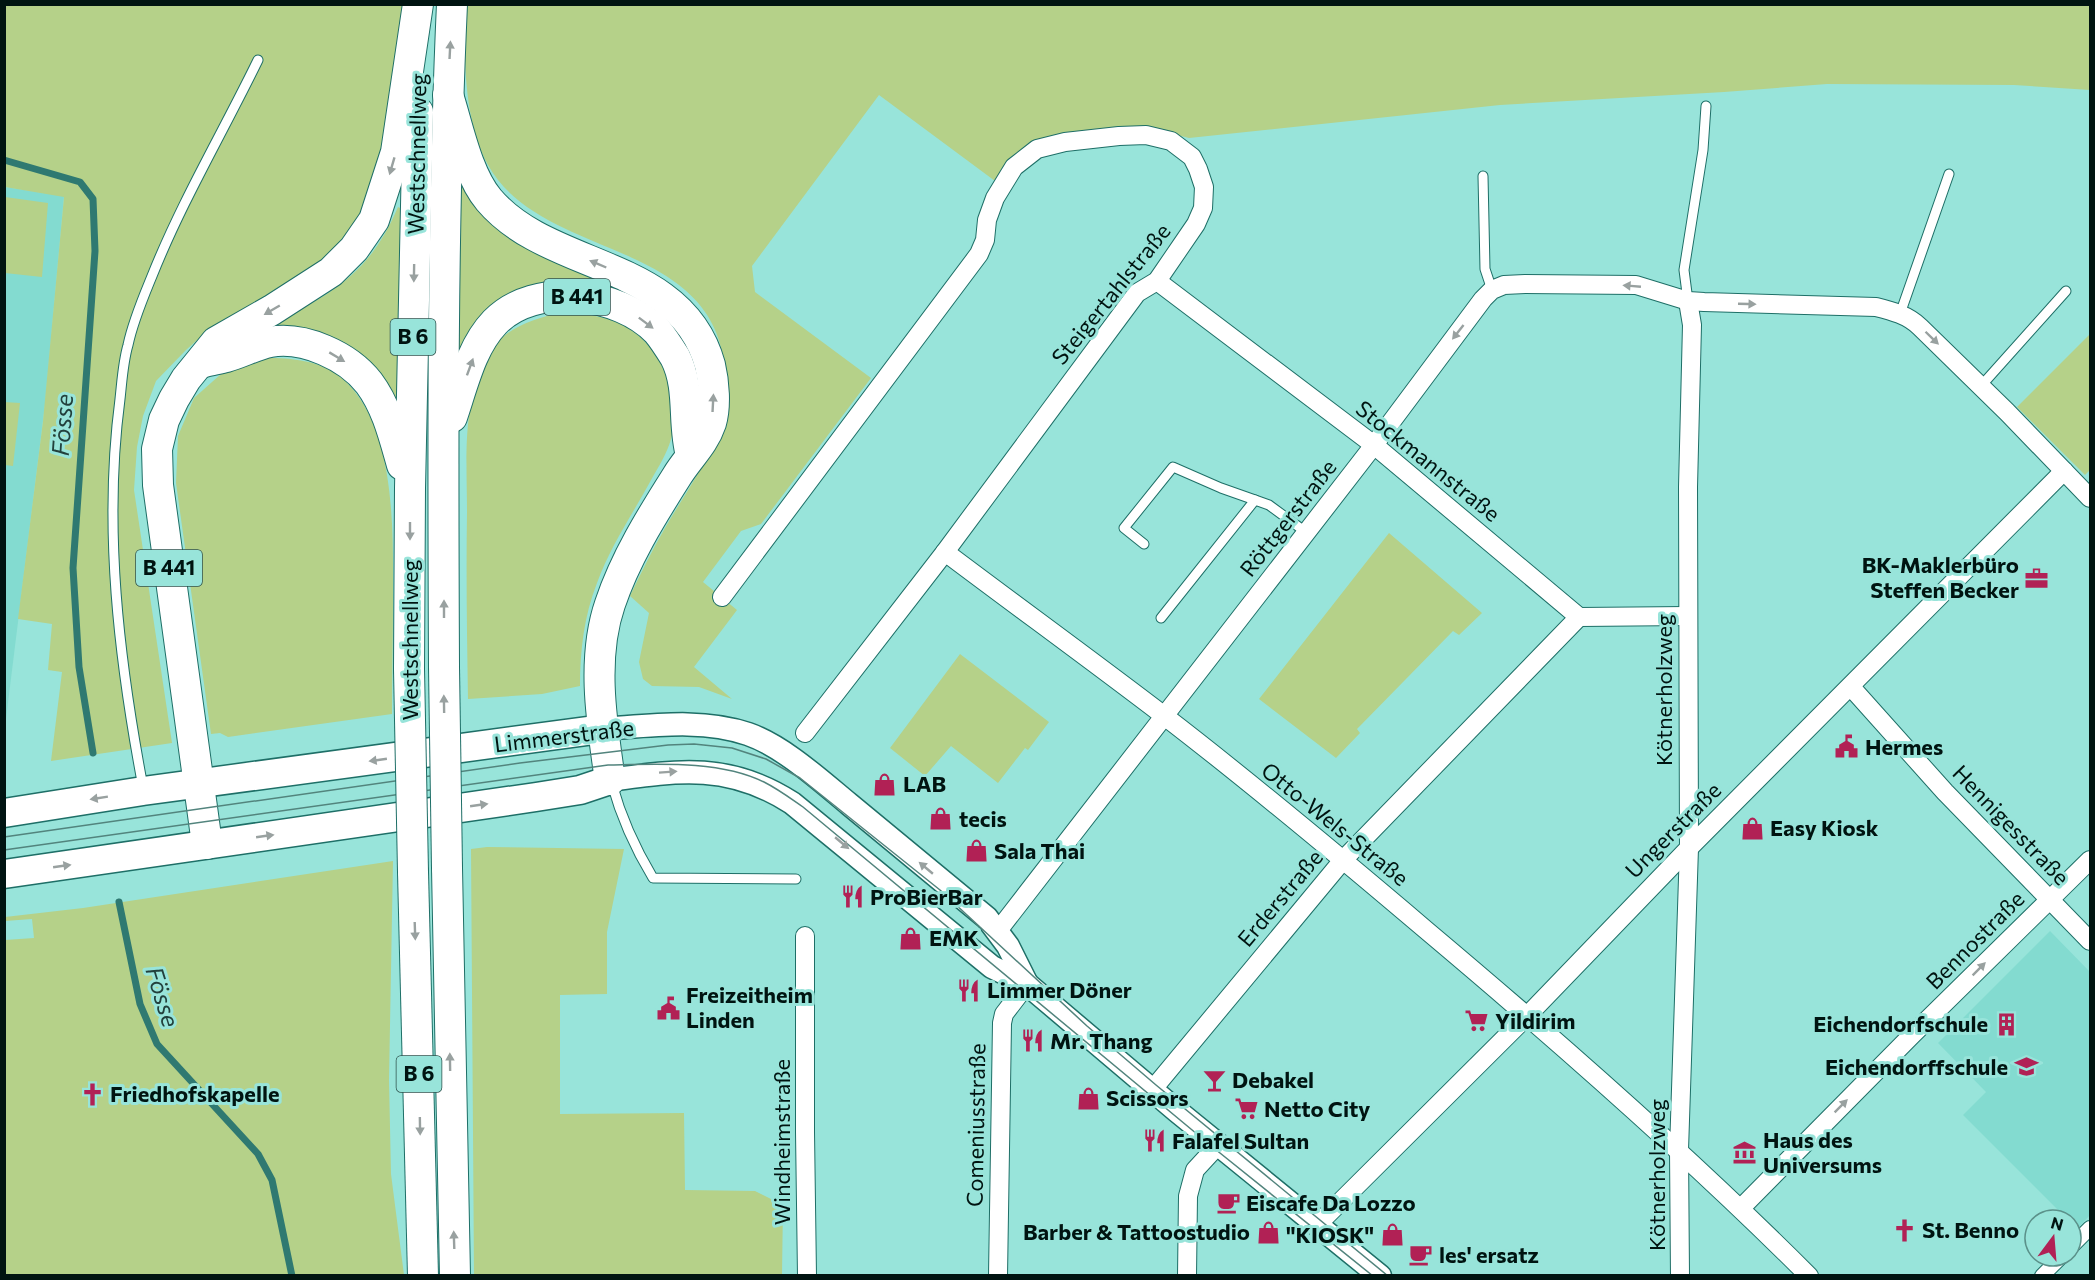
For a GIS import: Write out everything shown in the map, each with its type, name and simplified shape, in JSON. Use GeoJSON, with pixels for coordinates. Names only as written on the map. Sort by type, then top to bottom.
{"type":"FeatureCollection","features":[{"type":"Feature","properties":{"kind":"highway"},"geometry":{"type":"LineString","coordinates":[[201,362],[216,342],[331,272],[354,249],[374,220],[396,152],[420,4]]}},
{"type":"Feature","properties":{"kind":"highway","name":"Westschnellweg"},"geometry":{"type":"LineString","coordinates":[[420,4],[410,488],[409,669],[423,1275]]}},
{"type":"Feature","properties":{"kind":"highway","name":"Westschnellweg"},"geometry":{"type":"LineString","coordinates":[[452,4],[448,94],[443,442],[444,668],[455,1275]]}},
{"type":"Feature","properties":{"kind":"highway"},"geometry":{"type":"LineString","coordinates":[[448,94],[474,173],[487,198],[505,217],[529,234],[628,277],[662,296],[682,315],[699,338],[714,385],[711,422],[702,444],[691,455],[648,523],[627,563],[609,606],[602,637],[600,681],[602,729],[610,780]]}},
{"type":"Feature","properties":{"kind":"highway","name":"B 441"},"geometry":{"type":"LineString","coordinates":[[443,442],[479,341],[496,321],[512,309],[534,300],[559,296],[587,297],[617,306],[638,316],[657,331],[675,358],[684,383],[686,439],[691,455]]}},
{"type":"Feature","properties":{"kind":"highway"},"geometry":{"type":"LineString","coordinates":[[201,362],[227,357],[272,341],[296,341],[315,346],[339,357],[368,382],[386,414],[410,488]]}},
{"type":"Feature","properties":{"kind":"highway","name":"B 441"},"geometry":{"type":"LineString","coordinates":[[201,362],[186,379],[174,399],[164,420],[157,449],[158,485],[207,844]]}},
{"type":"Feature","properties":{"kind":"main road","name":"Limmerstraße"},"geometry":{"type":"LineString","coordinates":[[4,813],[143,791],[602,729]]}},
{"type":"Feature","properties":{"kind":"main road","name":"Limmerstraße"},"geometry":{"type":"LineString","coordinates":[[4,873],[580,790],[610,780]]}},
{"type":"Feature","properties":{"kind":"street","name":"Steigertahlstraße"},"geometry":{"type":"LineString","coordinates":[[722,597],[979,254],[985,240],[987,220],[995,198],[1014,167],[1037,149],[1093,138],[1146,135],[1172,141],[1192,157],[1204,187],[1203,208],[1196,224],[1157,281],[1137,294],[945,552],[805,733]]}},
{"type":"Feature","properties":{"kind":"street","name":"Stockmannstraße"},"geometry":{"type":"LineString","coordinates":[[1157,281],[1374,445],[1579,617]]}},
{"type":"Feature","properties":{"kind":"street"},"geometry":{"type":"LineString","coordinates":[[1492,290],[1504,285],[1526,284],[1636,285],[1688,301],[1876,307],[1900,314],[1913,320],[2064,471],[2088,489]]}},
{"type":"Feature","properties":{"kind":"street","name":"Röttgerstraße"},"geometry":{"type":"LineString","coordinates":[[997,932],[1374,445],[1483,298],[1492,290]]}},
{"type":"Feature","properties":{"kind":"street","name":"Kötnerholzweg"},"geometry":{"type":"LineString","coordinates":[[1680,1275],[1679,1150],[1689,848],[1688,616],[1692,325],[1688,301]]}},
{"type":"Feature","properties":{"kind":"street","name":"Ungerstraße"},"geometry":{"type":"LineString","coordinates":[[1318,1224],[1528,1015],[1689,848],[2064,471]]}},
{"type":"Feature","properties":{"kind":"street","name":"Otto-Wels-Straße"},"geometry":{"type":"LineString","coordinates":[[945,552],[1165,716],[1343,860],[1528,1015],[1679,1150],[1809,1275]]}},
{"type":"Feature","properties":{"kind":"street"},"geometry":{"type":"LineString","coordinates":[[1579,617],[1688,616]]}},
{"type":"Feature","properties":{"kind":"street","name":"Erderstraße"},"geometry":{"type":"LineString","coordinates":[[1153,1089],[1343,860],[1579,617]]}},
{"type":"Feature","properties":{"kind":"street","name":"Hennigesstraße"},"geometry":{"type":"LineString","coordinates":[[1851,687],[1945,792],[2091,941]]}},
{"type":"Feature","properties":{"kind":"street","name":"Limmerstraße"},"geometry":{"type":"LineString","coordinates":[[602,729],[689,724],[748,734],[769,744],[818,778],[987,918],[1008,946],[1027,984]]}},
{"type":"Feature","properties":{"kind":"street","name":"Limmerstraße"},"geometry":{"type":"LineString","coordinates":[[610,780],[668,771],[703,772],[755,782],[792,802],[992,967],[1027,984],[1380,1275]]}},
{"type":"Feature","properties":{"kind":"street","name":"Bennostraße"},"geometry":{"type":"LineString","coordinates":[[1741,1208],[2091,860]]}},
{"type":"Feature","properties":{"kind":"street","name":"Windheimstraße"},"geometry":{"type":"LineString","coordinates":[[805,936],[807,1275]]}},
{"type":"Feature","properties":{"kind":"street","name":"Comeniusstraße"},"geometry":{"type":"LineString","coordinates":[[998,1275],[1002,1023],[1004,1014],[1027,984]]}},
{"type":"Feature","properties":{"kind":"street"},"geometry":{"type":"LineString","coordinates":[[1187,1275],[1188,1196],[1195,1170],[1219,1144]]}},
{"type":"Feature","properties":{"kind":"lane"},"geometry":{"type":"LineString","coordinates":[[143,791],[126,699],[112,495],[115,433],[128,345],[143,297],[174,224],[258,60]]}},
{"type":"Feature","properties":{"kind":"lane","name":"Kötnerholzweg"},"geometry":{"type":"LineString","coordinates":[[1688,301],[1684,270],[1703,150],[1706,106]]}},
{"type":"Feature","properties":{"kind":"lane"},"geometry":{"type":"LineString","coordinates":[[1900,314],[1949,174]]}},
{"type":"Feature","properties":{"kind":"lane"},"geometry":{"type":"LineString","coordinates":[[1483,176],[1485,269],[1492,290]]}},
{"type":"Feature","properties":{"kind":"lane"},"geometry":{"type":"LineString","coordinates":[[1981,386],[2066,291]]}},
{"type":"Feature","properties":{"kind":"lane"},"geometry":{"type":"LineString","coordinates":[[1144,544],[1124,528],[1173,466],[1221,489],[1269,505],[1307,532]]}},
{"type":"Feature","properties":{"kind":"lane"},"geometry":{"type":"LineString","coordinates":[[1161,618],[1255,500]]}},
{"type":"Feature","properties":{"kind":"lane"},"geometry":{"type":"LineString","coordinates":[[610,780],[617,805],[636,849],[653,878],[796,879]]}},
{"type":"Feature","properties":{"kind":"shaded area"},"geometry":{"type":"Polygon","coordinates":[[[5,187],[64,196],[45,404],[5,727],[5,187]]]}},
{"type":"Feature","properties":{"kind":"shaded area","name":"Eichendorffschule"},"geometry":{"type":"Polygon","coordinates":[[[2050,931],[2090,972],[2090,1215],[2083,1223],[2083,1208],[2056,1208],[1963,1115],[1986,1092],[1938,1043],[2050,931]]]}},
{"type":"Feature","properties":{"kind":"green space"},"geometry":{"type":"Polygon","coordinates":[[[4,5],[405,5],[377,185],[351,235],[309,273],[213,326],[156,381],[143,416],[137,447],[134,490],[172,743],[51,761],[62,672],[48,670],[52,624],[18,619],[43,421],[64,197],[5,187],[4,5]]]}},
{"type":"Feature","properties":{"kind":"green space"},"geometry":{"type":"Polygon","coordinates":[[[465,5],[2090,5],[2090,90],[2014,85],[1827,84],[1500,105],[1189,138],[1146,127],[1097,131],[1034,141],[1011,157],[995,181],[879,95],[752,266],[755,292],[871,378],[761,524],[741,531],[703,582],[737,610],[694,667],[732,699],[699,687],[652,686],[643,679],[639,662],[649,613],[630,596],[660,536],[699,472],[710,447],[724,377],[724,364],[712,323],[689,293],[657,270],[545,218],[512,195],[488,165],[480,147],[469,108],[465,65],[465,5]]]}},
{"type":"Feature","properties":{"kind":"green space"},"geometry":{"type":"Polygon","coordinates":[[[460,184],[635,294],[674,325],[687,347],[574,285],[462,351],[457,350],[460,184]]]}},
{"type":"Feature","properties":{"kind":"green space"},"geometry":{"type":"Polygon","coordinates":[[[5,197],[48,203],[42,277],[5,273],[5,197]]]}},
{"type":"Feature","properties":{"kind":"green space"},"geometry":{"type":"Polygon","coordinates":[[[398,207],[402,209],[398,403],[270,326],[312,303],[346,280],[374,250],[398,207]]]}},
{"type":"Feature","properties":{"kind":"green space"},"geometry":{"type":"Polygon","coordinates":[[[559,313],[587,315],[613,321],[636,333],[646,342],[660,362],[668,380],[673,408],[672,435],[665,456],[615,544],[597,583],[584,634],[580,686],[542,694],[468,699],[467,450],[474,389],[490,352],[503,337],[520,326],[559,313]]]}},
{"type":"Feature","properties":{"kind":"green space"},"geometry":{"type":"Polygon","coordinates":[[[2090,334],[2090,470],[2085,475],[2017,407],[2090,334]]]}},
{"type":"Feature","properties":{"kind":"green space"},"geometry":{"type":"Polygon","coordinates":[[[265,358],[306,361],[334,373],[343,379],[361,400],[374,424],[383,453],[388,483],[393,544],[392,714],[228,737],[220,733],[211,734],[176,483],[178,436],[194,398],[221,374],[240,365],[265,358]]]}},
{"type":"Feature","properties":{"kind":"green space"},"geometry":{"type":"Polygon","coordinates":[[[4,402],[20,403],[13,466],[5,465],[4,402]]]}},
{"type":"Feature","properties":{"kind":"green space"},"geometry":{"type":"Polygon","coordinates":[[[1389,533],[1482,613],[1459,635],[1453,631],[1357,729],[1360,733],[1336,758],[1259,699],[1389,533]]]}},
{"type":"Feature","properties":{"kind":"green space"},"geometry":{"type":"Polygon","coordinates":[[[960,654],[1049,722],[1028,750],[1025,748],[998,783],[951,746],[925,776],[890,748],[960,654]]]}},
{"type":"Feature","properties":{"kind":"green space"},"geometry":{"type":"Polygon","coordinates":[[[487,847],[624,849],[607,932],[607,994],[560,995],[560,1114],[684,1113],[685,1190],[755,1191],[783,1205],[782,1275],[474,1275],[471,849],[487,847]]]}},
{"type":"Feature","properties":{"kind":"green space"},"geometry":{"type":"Polygon","coordinates":[[[393,861],[389,1080],[391,1174],[404,1275],[5,1275],[5,940],[34,938],[32,919],[5,921],[5,917],[83,908],[393,861]]]}},
{"type":"Feature","properties":{"kind":"waterway","name":"Fösse"},"geometry":{"type":"LineString","coordinates":[[4,160],[80,182],[93,199],[95,251],[73,568],[79,667],[93,753]]}},
{"type":"Feature","properties":{"kind":"waterway","name":"Fösse"},"geometry":{"type":"LineString","coordinates":[[119,902],[140,1004],[157,1044],[258,1154],[272,1180],[292,1276]]}},
{"type":"Feature","properties":{"kind":"tram line"},"geometry":{"type":"LineString","coordinates":[[4,837],[520,763],[668,745],[694,744],[732,748],[766,759],[800,778],[940,890],[1087,1026],[1388,1276]]}},
{"type":"Feature","properties":{"kind":"tram line"},"geometry":{"type":"LineString","coordinates":[[4,850],[608,765],[688,765],[747,775],[769,785],[803,807],[1215,1149],[1373,1276]]}},
{"type":"Feature","properties":{"kind":"place","name":"BK-Maklerbüro Steffen Becker"},"geometry":{"type":"Point","coordinates":[2037,578]}},
{"type":"Feature","properties":{"kind":"place","name":"Hermes"},"geometry":{"type":"Point","coordinates":[1847,747]}},
{"type":"Feature","properties":{"kind":"place","name":"LAB"},"geometry":{"type":"Point","coordinates":[885,784]}},
{"type":"Feature","properties":{"kind":"place","name":"tecis"},"geometry":{"type":"Point","coordinates":[941,819]}},
{"type":"Feature","properties":{"kind":"place","name":"Easy Kiosk"},"geometry":{"type":"Point","coordinates":[1752,828]}},
{"type":"Feature","properties":{"kind":"place","name":"Sala Thai"},"geometry":{"type":"Point","coordinates":[976,851]}},
{"type":"Feature","properties":{"kind":"place","name":"ProBierBar"},"geometry":{"type":"Point","coordinates":[852,897]}},
{"type":"Feature","properties":{"kind":"place","name":"EMK"},"geometry":{"type":"Point","coordinates":[911,938]}},
{"type":"Feature","properties":{"kind":"place","name":"Limmer Döner"},"geometry":{"type":"Point","coordinates":[969,990]}},
{"type":"Feature","properties":{"kind":"place","name":"Freizeitheim Linden"},"geometry":{"type":"Point","coordinates":[668,1008]}},
{"type":"Feature","properties":{"kind":"place","name":"Yildirim"},"geometry":{"type":"Point","coordinates":[1477,1021]}},
{"type":"Feature","properties":{"kind":"place","name":"Eichendorfschule"},"geometry":{"type":"Point","coordinates":[2006,1024]}},
{"type":"Feature","properties":{"kind":"place","name":"Mr. Thang"},"geometry":{"type":"Point","coordinates":[1032,1041]}},
{"type":"Feature","properties":{"kind":"place","name":"Eichendorffschule"},"geometry":{"type":"Point","coordinates":[2026,1067]}},
{"type":"Feature","properties":{"kind":"place","name":"Debakel"},"geometry":{"type":"Point","coordinates":[1214,1080]}},
{"type":"Feature","properties":{"kind":"place","name":"Friedhofskapelle"},"geometry":{"type":"Point","coordinates":[92,1094]}},
{"type":"Feature","properties":{"kind":"place","name":"Scissors"},"geometry":{"type":"Point","coordinates":[1088,1098]}},
{"type":"Feature","properties":{"kind":"place","name":"Netto City"},"geometry":{"type":"Point","coordinates":[1246,1109]}},
{"type":"Feature","properties":{"kind":"place","name":"Falafel Sultan"},"geometry":{"type":"Point","coordinates":[1154,1141]}},
{"type":"Feature","properties":{"kind":"place","name":"Haus des Universums"},"geometry":{"type":"Point","coordinates":[1745,1153]}},
{"type":"Feature","properties":{"kind":"place","name":"Eiscafe Da Lozzo"},"geometry":{"type":"Point","coordinates":[1228,1203]}},
{"type":"Feature","properties":{"kind":"place","name":"St. Benno"},"geometry":{"type":"Point","coordinates":[1904,1230]}},
{"type":"Feature","properties":{"kind":"place","name":"Barber & Tattoostudio"},"geometry":{"type":"Point","coordinates":[1268,1232]}},
{"type":"Feature","properties":{"kind":"place","name":"\"KIOSK\""},"geometry":{"type":"Point","coordinates":[1392,1235]}},
{"type":"Feature","properties":{"kind":"place","name":"les' ersatz"},"geometry":{"type":"Point","coordinates":[1421,1255]}}]}
